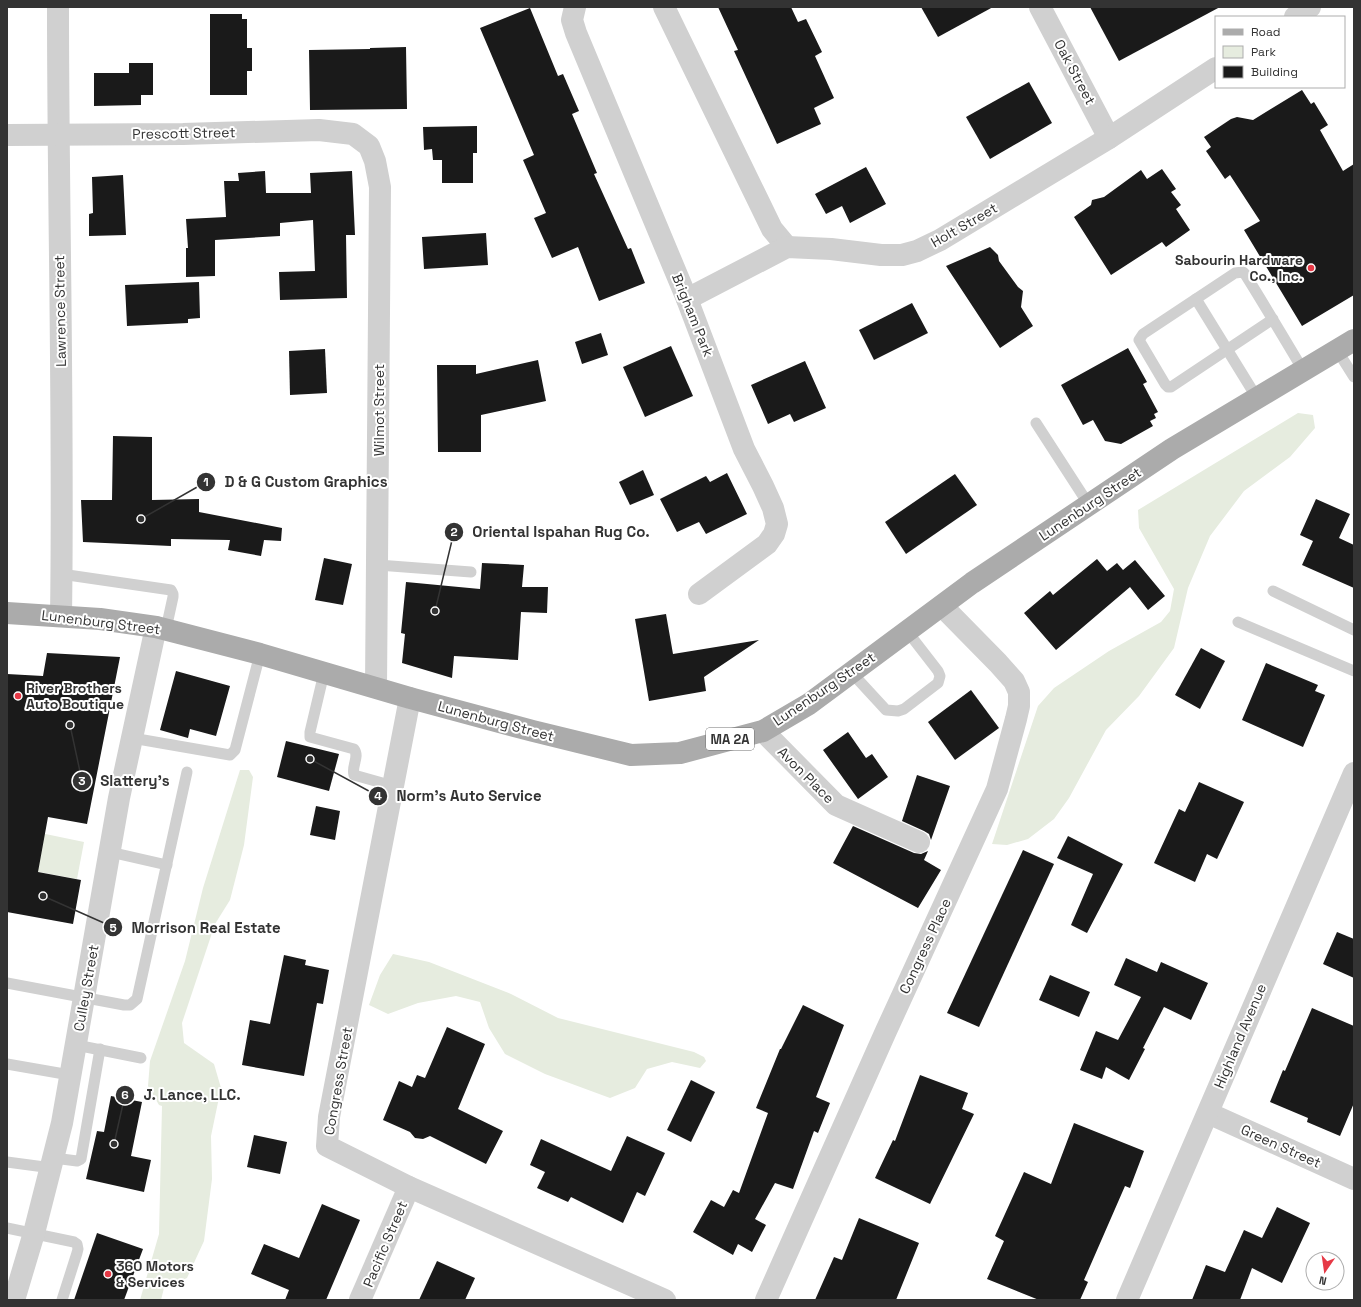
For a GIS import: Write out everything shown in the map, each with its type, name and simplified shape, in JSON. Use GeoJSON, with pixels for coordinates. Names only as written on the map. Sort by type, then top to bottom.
{"type":"FeatureCollection","features":[{"type":"Feature","properties":{"kind":"main road","name":"Lunenburg Street"},"geometry":{"type":"LineString","coordinates":[[7,612],[100,619],[161,628],[260,654],[410,698],[533,731],[631,755],[680,753],[763,731],[809,704],[972,583],[1172,449],[1346,345]]}},
{"type":"Feature","properties":{"kind":"street","name":"Lawrence Street"},"geometry":{"type":"LineString","coordinates":[[58,7],[61,616]]}},
{"type":"Feature","properties":{"kind":"street","name":"Brigham Park"},"geometry":{"type":"LineString","coordinates":[[575,7],[572,20],[576,33],[687,299],[744,449],[770,500],[777,524],[774,534],[767,544],[700,594]]}},
{"type":"Feature","properties":{"kind":"street"},"geometry":{"type":"LineString","coordinates":[[664,7],[772,228],[787,247],[687,299]]}},
{"type":"Feature","properties":{"kind":"street","name":"Oak Street"},"geometry":{"type":"LineString","coordinates":[[1040,7],[1109,138]]}},
{"type":"Feature","properties":{"kind":"street"},"geometry":{"type":"LineString","coordinates":[[1296,16],[1310,7]]}},
{"type":"Feature","properties":{"kind":"street","name":"Holt Street"},"geometry":{"type":"LineString","coordinates":[[787,247],[831,249],[902,256],[917,251],[940,240],[1109,138],[1215,69]]}},
{"type":"Feature","properties":{"kind":"street","name":"Prescott Street"},"geometry":{"type":"LineString","coordinates":[[7,136],[58,134],[183,134],[320,130],[353,134],[359,139]]}},
{"type":"Feature","properties":{"kind":"street","name":"Wilmot Street"},"geometry":{"type":"LineString","coordinates":[[359,139],[369,146],[375,162],[380,187],[376,687]]}},
{"type":"Feature","properties":{"kind":"street","name":"Congress Place"},"geometry":{"type":"LineString","coordinates":[[766,1300],[883,1038],[997,789],[1016,719],[1019,706],[1019,692],[1014,682],[998,663],[942,606]]}},
{"type":"Feature","properties":{"kind":"street","name":"Culley Street"},"geometry":{"type":"LineString","coordinates":[[14,1300],[53,1163],[62,1123],[119,798],[132,738],[161,628]]}},
{"type":"Feature","properties":{"kind":"street","name":"Congress Street"},"geometry":{"type":"LineString","coordinates":[[410,698],[331,1109],[327,1146],[409,1187],[665,1300]]}},
{"type":"Feature","properties":{"kind":"street","name":"Avon Place"},"geometry":{"type":"LineString","coordinates":[[763,731],[836,805],[920,842]]}},
{"type":"Feature","properties":{"kind":"street","name":"Highland Avenue"},"geometry":{"type":"LineString","coordinates":[[1127,1300],[1354,773]]}},
{"type":"Feature","properties":{"kind":"street","name":"Green Street"},"geometry":{"type":"LineString","coordinates":[[1208,1113],[1354,1179]]}},
{"type":"Feature","properties":{"kind":"street","name":"Pacific Street"},"geometry":{"type":"LineString","coordinates":[[360,1300],[409,1187]]}},
{"type":"Feature","properties":{"kind":"lane"},"geometry":{"type":"LineString","coordinates":[[1273,319],[1171,387],[1168,387],[1165,384],[1139,340],[1143,334],[1235,273],[1243,272],[1246,274],[1273,319],[1303,370]]}},
{"type":"Feature","properties":{"kind":"lane"},"geometry":{"type":"LineString","coordinates":[[1196,299],[1257,398]]}},
{"type":"Feature","properties":{"kind":"lane"},"geometry":{"type":"LineString","coordinates":[[1346,345],[1354,377]]}},
{"type":"Feature","properties":{"kind":"lane"},"geometry":{"type":"LineString","coordinates":[[1036,423],[1089,505]]}},
{"type":"Feature","properties":{"kind":"lane"},"geometry":{"type":"LineString","coordinates":[[378,565],[471,572]]}},
{"type":"Feature","properties":{"kind":"lane"},"geometry":{"type":"LineString","coordinates":[[61,574],[171,590],[173,597],[161,628]]}},
{"type":"Feature","properties":{"kind":"lane"},"geometry":{"type":"LineString","coordinates":[[1273,591],[1354,630]]}},
{"type":"Feature","properties":{"kind":"lane"},"geometry":{"type":"LineString","coordinates":[[1238,622],[1354,671]]}},
{"type":"Feature","properties":{"kind":"lane"},"geometry":{"type":"LineString","coordinates":[[851,672],[886,710],[898,711],[904,709],[938,683],[940,676],[938,671],[907,631]]}},
{"type":"Feature","properties":{"kind":"lane"},"geometry":{"type":"LineString","coordinates":[[132,738],[230,755],[235,750],[260,654]]}},
{"type":"Feature","properties":{"kind":"lane"},"geometry":{"type":"LineString","coordinates":[[324,673],[310,736],[354,749],[357,754],[352,772],[354,775],[393,786]]}},
{"type":"Feature","properties":{"kind":"lane"},"geometry":{"type":"LineString","coordinates":[[7,983],[124,1006],[130,1005],[137,999],[187,772]]}},
{"type":"Feature","properties":{"kind":"lane"},"geometry":{"type":"LineString","coordinates":[[110,852],[167,865]]}},
{"type":"Feature","properties":{"kind":"lane"},"geometry":{"type":"LineString","coordinates":[[76,1045],[141,1058]]}},
{"type":"Feature","properties":{"kind":"lane"},"geometry":{"type":"LineString","coordinates":[[7,1162],[53,1163],[77,1161],[81,1159],[100,1049]]}},
{"type":"Feature","properties":{"kind":"lane"},"geometry":{"type":"LineString","coordinates":[[7,1064],[70,1075]]}},
{"type":"Feature","properties":{"kind":"lane"},"geometry":{"type":"LineString","coordinates":[[7,1228],[74,1242],[77,1244],[77,1253],[62,1300]]}},
{"type":"Feature","properties":{"kind":"green space"},"geometry":{"type":"Polygon","coordinates":[[[1298,413],[1313,415],[1315,428],[1290,457],[1244,491],[1210,536],[1188,588],[1174,648],[1139,696],[1106,730],[1069,798],[1054,819],[1028,839],[1007,845],[992,844],[1038,706],[1054,688],[1109,651],[1161,622],[1170,611],[1174,589],[1139,528],[1138,510],[1298,413]]]}},
{"type":"Feature","properties":{"kind":"green space"},"geometry":{"type":"Polygon","coordinates":[[[240,770],[249,770],[253,777],[244,845],[230,900],[215,924],[182,1023],[184,1043],[214,1064],[221,1088],[211,1136],[212,1179],[204,1241],[187,1278],[164,1288],[161,1300],[140,1300],[159,1234],[162,1106],[159,1105],[148,1086],[150,1061],[185,961],[203,888],[240,770]]]}},
{"type":"Feature","properties":{"kind":"green space"},"geometry":{"type":"Polygon","coordinates":[[[7,826],[84,842],[77,879],[7,866],[7,826]]]}},
{"type":"Feature","properties":{"kind":"green space"},"geometry":{"type":"Polygon","coordinates":[[[393,954],[429,962],[511,994],[558,1018],[694,1052],[704,1057],[706,1061],[700,1068],[672,1062],[647,1069],[635,1088],[610,1098],[545,1074],[505,1054],[489,1028],[480,1002],[456,996],[418,1003],[388,1014],[369,1005],[380,975],[393,954]]]}},
{"type":"Feature","properties":{"kind":"building"},"geometry":{"type":"Polygon","coordinates":[[[718,7],[791,7],[798,22],[806,19],[822,52],[815,56],[834,98],[814,108],[821,124],[777,144],[734,51],[738,50],[718,7]]]}},
{"type":"Feature","properties":{"kind":"building"},"geometry":{"type":"Polygon","coordinates":[[[921,7],[993,7],[938,37],[921,7]]]}},
{"type":"Feature","properties":{"kind":"building"},"geometry":{"type":"Polygon","coordinates":[[[1090,7],[1220,7],[1119,61],[1090,7]]]}},
{"type":"Feature","properties":{"kind":"building"},"geometry":{"type":"Polygon","coordinates":[[[530,8],[558,76],[563,74],[579,111],[572,114],[597,173],[594,174],[628,249],[631,248],[645,283],[599,301],[578,247],[552,258],[534,218],[546,213],[523,160],[534,155],[480,28],[530,8]]]}},
{"type":"Feature","properties":{"kind":"building"},"geometry":{"type":"Polygon","coordinates":[[[210,14],[242,14],[242,19],[247,19],[247,48],[252,48],[252,71],[247,71],[247,95],[210,95],[210,14]]]}},
{"type":"Feature","properties":{"kind":"building"},"geometry":{"type":"Polygon","coordinates":[[[406,47],[407,109],[310,110],[309,50],[406,47]]]}},
{"type":"Feature","properties":{"kind":"building"},"geometry":{"type":"Polygon","coordinates":[[[129,63],[153,63],[153,95],[141,95],[141,105],[94,106],[94,73],[129,73],[129,63]]]}},
{"type":"Feature","properties":{"kind":"building"},"geometry":{"type":"Polygon","coordinates":[[[1029,82],[1052,123],[990,159],[966,117],[1029,82]]]}},
{"type":"Feature","properties":{"kind":"building"},"geometry":{"type":"Polygon","coordinates":[[[1302,90],[1311,104],[1314,102],[1328,125],[1320,130],[1343,171],[1354,164],[1354,295],[1302,326],[1244,230],[1260,221],[1230,175],[1225,179],[1206,151],[1211,147],[1204,137],[1231,119],[1237,117],[1253,120],[1302,90]]]}},
{"type":"Feature","properties":{"kind":"building"},"geometry":{"type":"Polygon","coordinates":[[[477,126],[477,153],[473,153],[473,183],[442,183],[442,160],[433,160],[432,149],[424,150],[423,127],[477,126]]]}},
{"type":"Feature","properties":{"kind":"building"},"geometry":{"type":"Polygon","coordinates":[[[866,167],[886,204],[850,223],[842,206],[826,214],[815,194],[866,167]]]}},
{"type":"Feature","properties":{"kind":"building"},"geometry":{"type":"Polygon","coordinates":[[[1162,169],[1176,189],[1171,192],[1181,205],[1176,209],[1190,230],[1166,247],[1162,242],[1111,275],[1074,217],[1091,205],[1092,200],[1104,197],[1141,170],[1147,179],[1162,169]]]}},
{"type":"Feature","properties":{"kind":"building"},"geometry":{"type":"Polygon","coordinates":[[[265,171],[266,193],[311,193],[310,173],[352,171],[355,235],[346,235],[347,298],[280,300],[279,272],[315,271],[313,220],[280,223],[280,236],[215,240],[215,276],[186,277],[186,248],[188,248],[186,219],[226,217],[224,181],[239,181],[238,173],[265,171]]]}},
{"type":"Feature","properties":{"kind":"building"},"geometry":{"type":"Polygon","coordinates":[[[123,175],[126,235],[89,236],[89,214],[93,213],[92,177],[123,175]]]}},
{"type":"Feature","properties":{"kind":"building"},"geometry":{"type":"Polygon","coordinates":[[[486,233],[488,265],[424,269],[422,237],[486,233]]]}},
{"type":"Feature","properties":{"kind":"building"},"geometry":{"type":"Polygon","coordinates":[[[990,247],[998,255],[999,261],[1018,287],[1023,291],[1021,307],[1033,326],[1000,348],[946,266],[990,247]]]}},
{"type":"Feature","properties":{"kind":"building"},"geometry":{"type":"Polygon","coordinates":[[[199,282],[200,318],[188,319],[188,323],[127,326],[125,285],[199,282]]]}},
{"type":"Feature","properties":{"kind":"building"},"geometry":{"type":"Polygon","coordinates":[[[912,303],[928,333],[874,360],[859,330],[912,303]]]}},
{"type":"Feature","properties":{"kind":"building"},"geometry":{"type":"Polygon","coordinates":[[[601,333],[608,355],[582,364],[575,342],[601,333]]]}},
{"type":"Feature","properties":{"kind":"building"},"geometry":{"type":"Polygon","coordinates":[[[671,346],[693,396],[645,417],[623,367],[671,346]]]}},
{"type":"Feature","properties":{"kind":"building"},"geometry":{"type":"Polygon","coordinates":[[[1128,348],[1147,382],[1143,384],[1158,412],[1154,414],[1156,418],[1150,421],[1153,426],[1121,444],[1105,441],[1093,420],[1083,425],[1061,385],[1128,348]]]}},
{"type":"Feature","properties":{"kind":"building"},"geometry":{"type":"Polygon","coordinates":[[[325,349],[327,393],[290,395],[289,351],[325,349]]]}},
{"type":"Feature","properties":{"kind":"building"},"geometry":{"type":"Polygon","coordinates":[[[538,360],[546,401],[481,415],[481,452],[438,452],[437,365],[476,365],[476,374],[538,360]]]}},
{"type":"Feature","properties":{"kind":"building"},"geometry":{"type":"Polygon","coordinates":[[[805,361],[826,408],[794,422],[790,414],[768,424],[751,385],[805,361]]]}},
{"type":"Feature","properties":{"kind":"building"},"geometry":{"type":"Polygon","coordinates":[[[113,436],[152,437],[152,500],[199,499],[199,512],[282,528],[281,541],[264,540],[261,556],[228,550],[230,540],[171,539],[171,546],[83,542],[81,500],[112,500],[113,436]]]}},
{"type":"Feature","properties":{"kind":"building"},"geometry":{"type":"Polygon","coordinates":[[[643,470],[654,495],[630,505],[619,482],[643,470]]]}},
{"type":"Feature","properties":{"kind":"building"},"geometry":{"type":"Polygon","coordinates":[[[727,473],[747,514],[706,534],[699,522],[677,532],[660,499],[706,476],[710,482],[727,473]]]}},
{"type":"Feature","properties":{"kind":"building"},"geometry":{"type":"Polygon","coordinates":[[[955,474],[977,505],[906,554],[885,522],[955,474]]]}},
{"type":"Feature","properties":{"kind":"building"},"geometry":{"type":"Polygon","coordinates":[[[1316,499],[1350,514],[1339,538],[1354,545],[1354,588],[1302,565],[1313,541],[1300,535],[1316,499]]]}},
{"type":"Feature","properties":{"kind":"building"},"geometry":{"type":"Polygon","coordinates":[[[324,558],[352,564],[343,605],[315,600],[324,558]]]}},
{"type":"Feature","properties":{"kind":"building"},"geometry":{"type":"Polygon","coordinates":[[[1097,559],[1107,571],[1117,563],[1123,570],[1135,560],[1165,596],[1148,610],[1130,587],[1056,650],[1024,613],[1050,591],[1053,595],[1097,559]]]}},
{"type":"Feature","properties":{"kind":"building"},"geometry":{"type":"Polygon","coordinates":[[[482,563],[524,565],[522,587],[548,587],[547,613],[521,612],[518,660],[454,656],[452,678],[402,663],[405,634],[401,633],[406,582],[480,589],[482,563]]]}},
{"type":"Feature","properties":{"kind":"building"},"geometry":{"type":"Polygon","coordinates":[[[666,614],[673,654],[759,640],[704,677],[706,691],[649,701],[635,619],[666,614]]]}},
{"type":"Feature","properties":{"kind":"building"},"geometry":{"type":"Polygon","coordinates":[[[1201,648],[1225,661],[1200,709],[1175,695],[1201,648]]]}},
{"type":"Feature","properties":{"kind":"building"},"geometry":{"type":"Polygon","coordinates":[[[47,653],[120,657],[87,824],[48,817],[38,872],[81,880],[73,924],[7,912],[7,674],[43,676],[47,653]]]}},
{"type":"Feature","properties":{"kind":"building"},"geometry":{"type":"Polygon","coordinates":[[[1266,663],[1318,685],[1315,691],[1325,695],[1303,747],[1242,720],[1266,663]]]}},
{"type":"Feature","properties":{"kind":"building"},"geometry":{"type":"Polygon","coordinates":[[[176,671],[230,686],[216,736],[190,729],[188,738],[160,730],[176,671]]]}},
{"type":"Feature","properties":{"kind":"building"},"geometry":{"type":"Polygon","coordinates":[[[971,690],[999,728],[955,760],[928,722],[971,690]]]}},
{"type":"Feature","properties":{"kind":"building"},"geometry":{"type":"Polygon","coordinates":[[[848,732],[866,758],[872,754],[888,777],[858,799],[823,750],[848,732]]]}},
{"type":"Feature","properties":{"kind":"building"},"geometry":{"type":"Polygon","coordinates":[[[286,741],[339,754],[329,791],[277,777],[286,741]]]}},
{"type":"Feature","properties":{"kind":"building"},"geometry":{"type":"Polygon","coordinates":[[[917,775],[950,786],[931,840],[929,834],[902,821],[917,775]]]}},
{"type":"Feature","properties":{"kind":"building"},"geometry":{"type":"Polygon","coordinates":[[[1199,782],[1244,802],[1217,859],[1207,854],[1195,882],[1154,863],[1179,809],[1185,812],[1199,782]]]}},
{"type":"Feature","properties":{"kind":"building"},"geometry":{"type":"Polygon","coordinates":[[[316,806],[340,811],[335,840],[310,835],[316,806]]]}},
{"type":"Feature","properties":{"kind":"building"},"geometry":{"type":"Polygon","coordinates":[[[853,826],[914,853],[921,854],[928,851],[924,860],[941,870],[918,908],[833,863],[853,826]]]}},
{"type":"Feature","properties":{"kind":"building"},"geometry":{"type":"Polygon","coordinates":[[[1068,836],[1123,864],[1087,933],[1071,925],[1093,874],[1057,858],[1068,836]]]}},
{"type":"Feature","properties":{"kind":"building"},"geometry":{"type":"Polygon","coordinates":[[[1023,850],[1054,864],[979,1027],[947,1013],[1023,850]]]}},
{"type":"Feature","properties":{"kind":"building"},"geometry":{"type":"Polygon","coordinates":[[[1337,932],[1354,939],[1354,978],[1323,964],[1337,932]]]}},
{"type":"Feature","properties":{"kind":"building"},"geometry":{"type":"Polygon","coordinates":[[[284,955],[306,960],[305,965],[329,970],[323,1004],[317,1003],[304,1076],[242,1065],[250,1020],[270,1024],[284,955]]]}},
{"type":"Feature","properties":{"kind":"building"},"geometry":{"type":"Polygon","coordinates":[[[1126,958],[1157,972],[1161,962],[1208,983],[1191,1020],[1164,1007],[1143,1048],[1145,1049],[1129,1080],[1106,1067],[1102,1079],[1080,1070],[1096,1031],[1118,1040],[1141,997],[1114,985],[1126,958]]]}},
{"type":"Feature","properties":{"kind":"building"},"geometry":{"type":"Polygon","coordinates":[[[1050,975],[1090,992],[1079,1017],[1039,1000],[1050,975]]]}},
{"type":"Feature","properties":{"kind":"building"},"geometry":{"type":"Polygon","coordinates":[[[803,1005],[844,1025],[816,1097],[830,1103],[818,1133],[814,1131],[793,1189],[775,1183],[755,1219],[766,1225],[752,1252],[738,1244],[733,1255],[693,1232],[711,1200],[724,1207],[733,1190],[739,1193],[768,1113],[756,1108],[780,1049],[803,1005]]]}},
{"type":"Feature","properties":{"kind":"building"},"geometry":{"type":"Polygon","coordinates":[[[1312,1008],[1354,1026],[1354,1103],[1340,1136],[1307,1122],[1308,1118],[1270,1102],[1312,1008]]]}},
{"type":"Feature","properties":{"kind":"building"},"geometry":{"type":"Polygon","coordinates":[[[447,1027],[485,1044],[458,1109],[503,1131],[486,1164],[430,1136],[423,1139],[415,1138],[410,1132],[383,1120],[399,1081],[412,1087],[417,1075],[425,1078],[447,1027]]]}},
{"type":"Feature","properties":{"kind":"building"},"geometry":{"type":"Polygon","coordinates":[[[920,1075],[968,1093],[962,1109],[974,1114],[930,1204],[875,1178],[893,1140],[895,1141],[920,1075]]]}},
{"type":"Feature","properties":{"kind":"building"},"geometry":{"type":"Polygon","coordinates":[[[691,1080],[715,1092],[691,1142],[667,1130],[691,1080]]]}},
{"type":"Feature","properties":{"kind":"building"},"geometry":{"type":"Polygon","coordinates":[[[111,1096],[142,1102],[131,1156],[151,1160],[144,1192],[86,1179],[97,1131],[104,1132],[111,1096]]]}},
{"type":"Feature","properties":{"kind":"building"},"geometry":{"type":"Polygon","coordinates":[[[1074,1123],[1144,1151],[1130,1188],[1125,1186],[1084,1280],[1088,1282],[1080,1300],[1039,1300],[987,1279],[1004,1241],[995,1236],[1024,1172],[1051,1184],[1074,1123]]]}},
{"type":"Feature","properties":{"kind":"building"},"geometry":{"type":"Polygon","coordinates":[[[254,1135],[287,1142],[280,1174],[247,1167],[254,1135]]]}},
{"type":"Feature","properties":{"kind":"building"},"geometry":{"type":"Polygon","coordinates":[[[627,1136],[665,1153],[645,1196],[637,1192],[623,1223],[571,1197],[568,1202],[537,1188],[545,1172],[530,1165],[541,1139],[611,1171],[627,1136]]]}},
{"type":"Feature","properties":{"kind":"building"},"geometry":{"type":"Polygon","coordinates":[[[322,1204],[360,1220],[326,1300],[285,1300],[289,1290],[251,1274],[264,1244],[299,1258],[322,1204]]]}},
{"type":"Feature","properties":{"kind":"building"},"geometry":{"type":"Polygon","coordinates":[[[1277,1207],[1310,1223],[1282,1283],[1252,1268],[1240,1300],[1192,1300],[1206,1265],[1225,1272],[1244,1230],[1262,1238],[1277,1207]]]}},
{"type":"Feature","properties":{"kind":"building"},"geometry":{"type":"Polygon","coordinates":[[[859,1218],[919,1243],[896,1300],[815,1300],[834,1257],[842,1260],[859,1218]]]}},
{"type":"Feature","properties":{"kind":"building","name":"360 Motors & Services"},"geometry":{"type":"Polygon","coordinates":[[[97,1233],[143,1249],[124,1300],[74,1300],[97,1233]]]}},
{"type":"Feature","properties":{"kind":"building"},"geometry":{"type":"Polygon","coordinates":[[[437,1261],[475,1278],[465,1300],[419,1300],[437,1261]]]}},
{"type":"Feature","properties":{"kind":"place","name":"Sabourin Hardware Co., Inc."},"geometry":{"type":"Point","coordinates":[1311,268]}},
{"type":"Feature","properties":{"kind":"place","name":"D & G Custom Graphics"},"geometry":{"type":"Point","coordinates":[141,519]}},
{"type":"Feature","properties":{"kind":"place","name":"Oriental Ispahan Rug Co."},"geometry":{"type":"Point","coordinates":[435,611]}},
{"type":"Feature","properties":{"kind":"place","name":"River Brothers Auto Boutique"},"geometry":{"type":"Point","coordinates":[18,696]}},
{"type":"Feature","properties":{"kind":"place","name":"Slattery's"},"geometry":{"type":"Point","coordinates":[70,725]}},
{"type":"Feature","properties":{"kind":"place","name":"Norm's Auto Service"},"geometry":{"type":"Point","coordinates":[310,759]}},
{"type":"Feature","properties":{"kind":"place","name":"Morrison Real Estate"},"geometry":{"type":"Point","coordinates":[43,896]}},
{"type":"Feature","properties":{"kind":"place","name":"J. Lance, LLC."},"geometry":{"type":"Point","coordinates":[114,1144]}},
{"type":"Feature","properties":{"kind":"place","name":"360 Motors & Services"},"geometry":{"type":"Point","coordinates":[108,1274]}}]}
